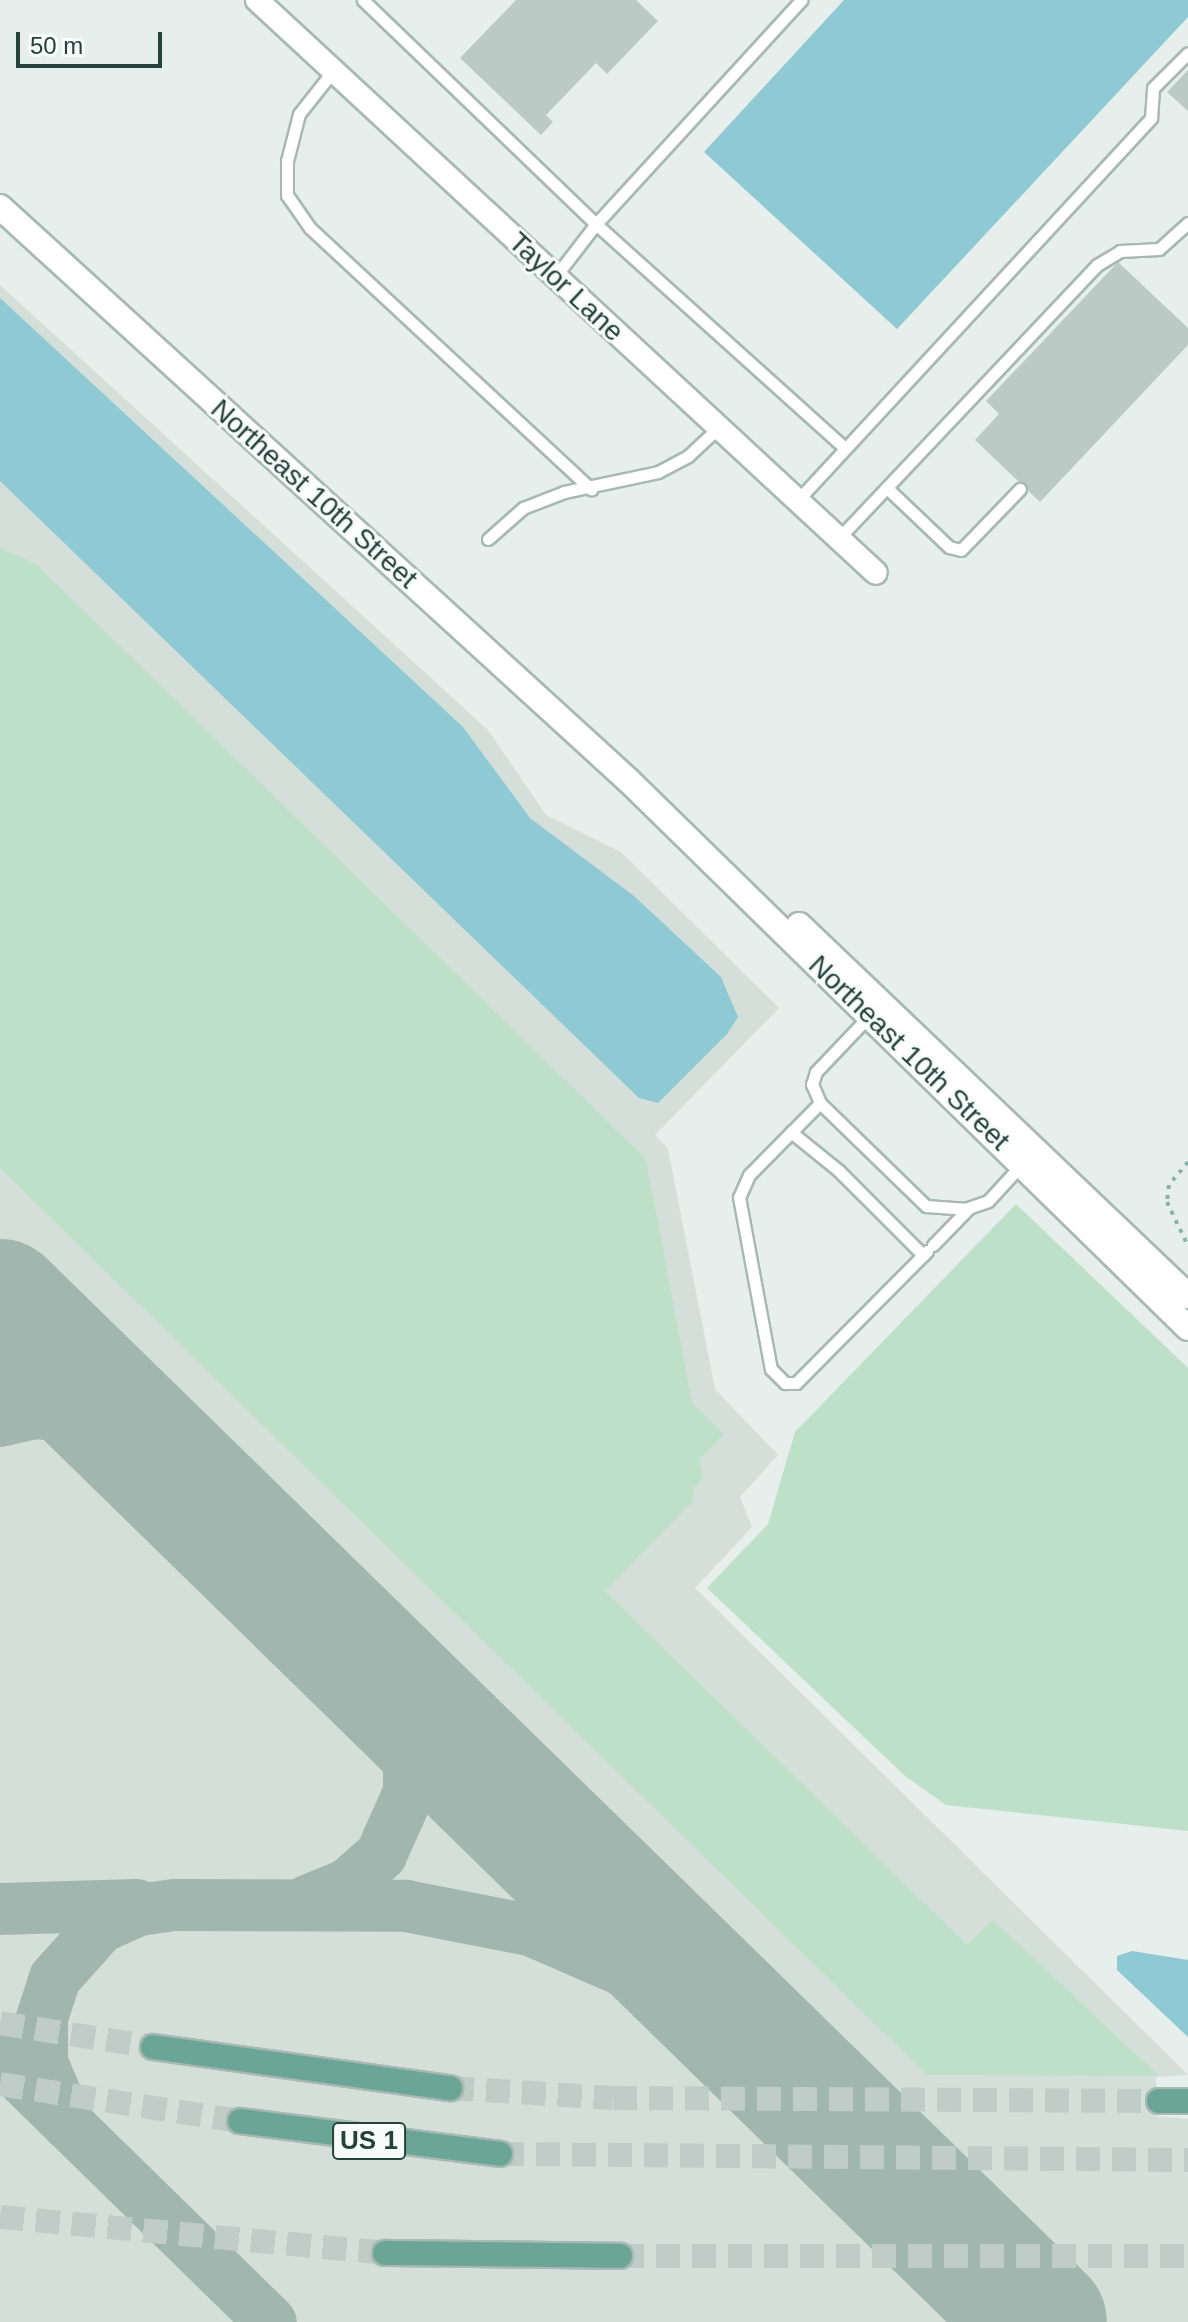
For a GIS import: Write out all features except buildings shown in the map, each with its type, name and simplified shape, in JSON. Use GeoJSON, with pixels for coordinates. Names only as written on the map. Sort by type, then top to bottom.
{"type":"FeatureCollection","features":[{"type":"Feature","properties":{"kind":"main road"},"geometry":{"type":"LineString","coordinates":[[153,2047],[450,2088]]}},
{"type":"Feature","properties":{"kind":"main road"},"geometry":{"type":"LineString","coordinates":[[1159,2101],[1188,2101]]}},
{"type":"Feature","properties":{"kind":"main road","name":"US 1"},"geometry":{"type":"LineString","coordinates":[[240,2121],[500,2154]]}},
{"type":"Feature","properties":{"kind":"main road"},"geometry":{"type":"LineString","coordinates":[[385,2253],[620,2256]]}},
{"type":"Feature","properties":{"kind":"street","name":"Taylor Lane"},"geometry":{"type":"LineString","coordinates":[[257,0],[876,573]]}},
{"type":"Feature","properties":{"kind":"street","name":"Northeast 10th Street"},"geometry":{"type":"LineString","coordinates":[[0,207],[629,781],[1188,1328]]}},
{"type":"Feature","properties":{"kind":"street","name":"Northeast 10th Street"},"geometry":{"type":"LineString","coordinates":[[629,781],[773,901],[1188,1296]]}},
{"type":"Feature","properties":{"kind":"street"},"geometry":{"type":"LineString","coordinates":[[1023,1164],[1047,1167],[1069,1180]]}},
{"type":"Feature","properties":{"kind":"lane"},"geometry":{"type":"LineString","coordinates":[[363,0],[596,224],[845,448]]}},
{"type":"Feature","properties":{"kind":"lane"},"geometry":{"type":"LineString","coordinates":[[555,277],[596,224],[801,0]]}},
{"type":"Feature","properties":{"kind":"lane"},"geometry":{"type":"LineString","coordinates":[[797,501],[1151,118],[1153,88],[1188,53]]}},
{"type":"Feature","properties":{"kind":"lane"},"geometry":{"type":"LineString","coordinates":[[333,71],[299,114],[287,161],[287,195],[310,228],[591,489]]}},
{"type":"Feature","properties":{"kind":"lane"},"geometry":{"type":"LineString","coordinates":[[838,539],[1097,265],[1120,251],[1159,249],[1188,223]]}},
{"type":"Feature","properties":{"kind":"lane"},"geometry":{"type":"LineString","coordinates":[[488,539],[523,508],[564,492],[591,489],[658,472],[688,456],[717,429]]}},
{"type":"Feature","properties":{"kind":"lane"},"geometry":{"type":"LineString","coordinates":[[887,488],[949,547],[961,550],[1020,489]]}},
{"type":"Feature","properties":{"kind":"lane"},"geometry":{"type":"LineString","coordinates":[[870,1015],[816,1072],[812,1084],[820,1103],[926,1206],[945,1210],[988,1201],[1023,1164]]}},
{"type":"Feature","properties":{"kind":"lane"},"geometry":{"type":"LineString","coordinates":[[820,1103],[749,1175],[739,1197],[766,1358],[785,1383],[796,1383],[971,1207]]}},
{"type":"Feature","properties":{"kind":"lane"},"geometry":{"type":"LineString","coordinates":[[791,1132],[928,1250]]}},
{"type":"Feature","properties":{"kind":"path"},"geometry":{"type":"LineString","coordinates":[[1188,1162],[1169,1185],[1167,1202],[1188,1246]]}},
{"type":"Feature","properties":{"kind":"shaded area"},"geometry":{"type":"Polygon","coordinates":[[[0,285],[488,730],[546,815],[621,852],[779,1008],[655,1135],[668,1149],[715,1389],[778,1455],[740,1497],[752,1527],[695,1588],[1188,2075],[1156,2077],[1156,2116],[1188,2119],[1188,2322],[0,2322],[0,285]]]}},
{"type":"Feature","properties":{"kind":"green space"},"geometry":{"type":"Polygon","coordinates":[[[0,547],[37,565],[646,1159],[692,1403],[724,1434],[699,1460],[703,1478],[694,1488],[693,1501],[605,1591],[967,1945],[993,1920],[1159,2076],[927,2075],[0,1168],[0,547]]]}},
{"type":"Feature","properties":{"kind":"green space"},"geometry":{"type":"Polygon","coordinates":[[[1016,1204],[1188,1368],[1188,1831],[946,1805],[905,1776],[707,1588],[768,1524],[795,1432],[1016,1204]]]}},
{"type":"Feature","properties":{"kind":"water"},"geometry":{"type":"Polygon","coordinates":[[[844,0],[1188,0],[1188,17],[897,329],[704,152],[844,0]]]}},
{"type":"Feature","properties":{"kind":"water"},"geometry":{"type":"Polygon","coordinates":[[[0,298],[463,727],[530,818],[634,896],[721,977],[738,1017],[727,1034],[658,1103],[639,1098],[0,481],[0,298]]]}},
{"type":"Feature","properties":{"kind":"water"},"geometry":{"type":"Polygon","coordinates":[[[1132,1951],[1188,1960],[1188,2037],[1117,1970],[1117,1956],[1132,1951]]]}},
{"type":"Feature","properties":{"kind":"taxiway"},"geometry":{"type":"LineString","coordinates":[[0,1421],[36,1413],[102,1423],[164,1465]]}},
{"type":"Feature","properties":{"kind":"taxiway"},"geometry":{"type":"LineString","coordinates":[[307,1901],[348,1884],[381,1855],[409,1792],[409,1740],[363,1660]]}},
{"type":"Feature","properties":{"kind":"taxiway"},"geometry":{"type":"LineString","coordinates":[[0,1909],[137,1905]]}},
{"type":"Feature","properties":{"kind":"taxiway"},"geometry":{"type":"LineString","coordinates":[[68,2124],[42,2062],[42,2018],[55,1978],[101,1927],[139,1910],[175,1905],[406,1906],[530,1930],[657,1985],[799,2086]]}},
{"type":"Feature","properties":{"kind":"taxiway"},"geometry":{"type":"LineString","coordinates":[[0,2057],[271,2322]]}},
{"type":"Feature","properties":{"kind":"runway"},"geometry":{"type":"LineString","coordinates":[[0,1305],[1041,2322]]}},
{"type":"Feature","properties":{"kind":"tunnel"},"geometry":{"type":"LineString","coordinates":[[0,2023],[153,2047]]}},
{"type":"Feature","properties":{"kind":"tunnel"},"geometry":{"type":"LineString","coordinates":[[0,2084],[240,2121]]}},
{"type":"Feature","properties":{"kind":"tunnel"},"geometry":{"type":"LineString","coordinates":[[450,2088],[613,2098],[1159,2101]]}},
{"type":"Feature","properties":{"kind":"tunnel"},"geometry":{"type":"LineString","coordinates":[[500,2154],[1188,2160]]}},
{"type":"Feature","properties":{"kind":"tunnel"},"geometry":{"type":"LineString","coordinates":[[0,2217],[385,2253]]}},
{"type":"Feature","properties":{"kind":"tunnel"},"geometry":{"type":"LineString","coordinates":[[620,2256],[1188,2256]]}}]}
